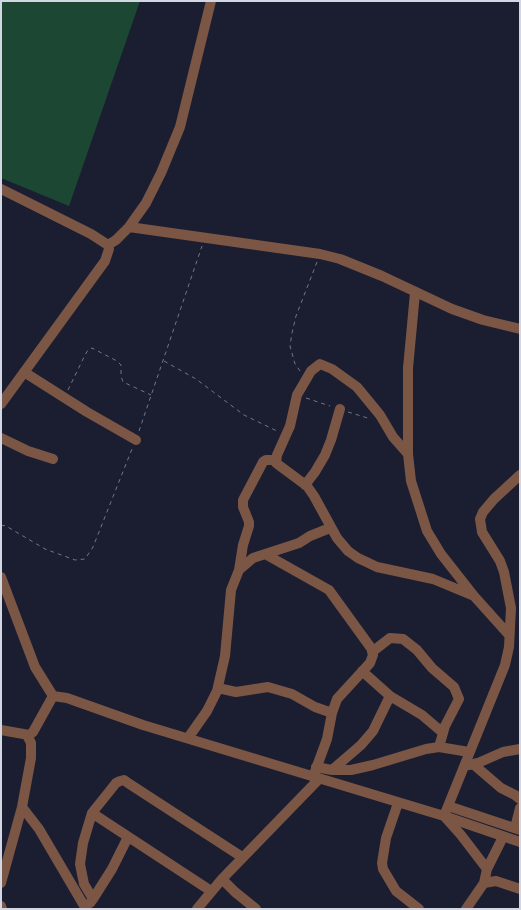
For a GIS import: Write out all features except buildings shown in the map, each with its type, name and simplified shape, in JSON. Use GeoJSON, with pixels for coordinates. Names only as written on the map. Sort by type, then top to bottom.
{"type":"FeatureCollection","features":[{"type":"Feature","properties":{"kind":"street"},"geometry":{"type":"LineString","coordinates":[[108,245],[129,227],[146,203],[161,173],[180,127],[211,1]]}},
{"type":"Feature","properties":{"kind":"street"},"geometry":{"type":"LineString","coordinates":[[1,189],[76,225],[108,245]]}},
{"type":"Feature","properties":{"kind":"street"},"geometry":{"type":"LineString","coordinates":[[129,227],[320,254],[340,259],[460,312],[520,329]]}},
{"type":"Feature","properties":{"kind":"street"},"geometry":{"type":"LineString","coordinates":[[1,404],[105,261],[108,254],[108,245]]}},
{"type":"Feature","properties":{"kind":"street"},"geometry":{"type":"LineString","coordinates":[[415,293],[408,368],[408,454],[411,481],[427,531],[441,554],[474,596],[509,632],[520,639]]}},
{"type":"Feature","properties":{"kind":"street"},"geometry":{"type":"LineString","coordinates":[[408,454],[393,437],[369,400],[357,387],[343,376],[320,364],[316,366],[306,379],[297,395],[286,436],[276,460],[277,465],[305,484],[314,496],[330,528],[348,551],[377,567],[433,579],[474,596]]}},
{"type":"Feature","properties":{"kind":"street"},"geometry":{"type":"LineString","coordinates":[[24,372],[136,440]]}},
{"type":"Feature","properties":{"kind":"street"},"geometry":{"type":"LineString","coordinates":[[305,484],[325,455],[340,409]]}},
{"type":"Feature","properties":{"kind":"street"},"geometry":{"type":"LineString","coordinates":[[1,438],[28,451],[53,459]]}},
{"type":"Feature","properties":{"kind":"street"},"geometry":{"type":"LineString","coordinates":[[188,738],[208,711],[218,688],[224,656],[230,597],[234,579],[239,570],[243,545],[249,526],[243,507],[243,500],[263,462],[266,460],[276,460]]}},
{"type":"Feature","properties":{"kind":"street"},"geometry":{"type":"LineString","coordinates":[[446,811],[468,765],[468,752],[505,665],[509,647],[511,608],[504,572],[500,561],[482,532],[480,519],[483,512],[494,499],[520,475]]}},
{"type":"Feature","properties":{"kind":"street"},"geometry":{"type":"LineString","coordinates":[[239,570],[253,558],[299,543],[310,536],[330,528]]}},
{"type":"Feature","properties":{"kind":"street"},"geometry":{"type":"LineString","coordinates":[[197,909],[316,774],[337,698],[370,663],[373,655],[356,625],[329,590],[265,554]]}},
{"type":"Feature","properties":{"kind":"street"},"geometry":{"type":"LineString","coordinates":[[1,577],[35,667],[53,696],[76,700],[143,725],[316,774],[398,803],[446,811],[517,829],[520,808]]}},
{"type":"Feature","properties":{"kind":"street"},"geometry":{"type":"LineString","coordinates":[[372,652],[390,638],[403,639],[417,650],[432,668],[454,688],[459,699],[442,732],[438,747]]}},
{"type":"Feature","properties":{"kind":"street"},"geometry":{"type":"LineString","coordinates":[[362,671],[390,696],[422,715],[442,732]]}},
{"type":"Feature","properties":{"kind":"street"},"geometry":{"type":"LineString","coordinates":[[218,688],[236,692],[268,687],[292,694],[315,707],[332,713]]}},
{"type":"Feature","properties":{"kind":"street"},"geometry":{"type":"LineString","coordinates":[[1,730],[27,735],[33,732],[53,696]]}},
{"type":"Feature","properties":{"kind":"street"},"geometry":{"type":"LineString","coordinates":[[332,770],[361,745],[373,731],[390,696]]}},
{"type":"Feature","properties":{"kind":"street"},"geometry":{"type":"LineString","coordinates":[[1,883],[22,807],[31,758],[31,743],[27,735]]}},
{"type":"Feature","properties":{"kind":"street"},"geometry":{"type":"LineString","coordinates":[[316,774],[374,765],[438,747],[468,752]]}},
{"type":"Feature","properties":{"kind":"street"},"geometry":{"type":"LineString","coordinates":[[468,765],[503,752],[520,750]]}},
{"type":"Feature","properties":{"kind":"street"},"geometry":{"type":"LineString","coordinates":[[468,765],[520,799]]}},
{"type":"Feature","properties":{"kind":"street"},"geometry":{"type":"LineString","coordinates":[[93,900],[84,884],[80,864],[83,843],[92,813],[116,783],[124,780],[242,857]]}},
{"type":"Feature","properties":{"kind":"street"},"geometry":{"type":"LineString","coordinates":[[398,803],[386,838],[382,863],[383,869],[396,891],[419,909]]}},
{"type":"Feature","properties":{"kind":"street"},"geometry":{"type":"LineString","coordinates":[[22,807],[39,829],[84,908],[93,900],[128,837]]}},
{"type":"Feature","properties":{"kind":"street"},"geometry":{"type":"LineString","coordinates":[[446,811],[502,837],[520,842]]}},
{"type":"Feature","properties":{"kind":"street"},"geometry":{"type":"LineString","coordinates":[[446,811],[461,835],[487,869]]}},
{"type":"Feature","properties":{"kind":"street"},"geometry":{"type":"LineString","coordinates":[[92,813],[210,892]]}},
{"type":"Feature","properties":{"kind":"street"},"geometry":{"type":"LineString","coordinates":[[467,908],[484,883],[487,869],[502,837]]}},
{"type":"Feature","properties":{"kind":"street"},"geometry":{"type":"LineString","coordinates":[[222,879],[256,909]]}},
{"type":"Feature","properties":{"kind":"street"},"geometry":{"type":"LineString","coordinates":[[484,883],[496,881],[520,889]]}},
{"type":"Feature","properties":{"kind":"path"},"geometry":{"type":"LineString","coordinates":[[306,379],[295,364],[290,346],[296,316],[320,254]]}},
{"type":"Feature","properties":{"kind":"path"},"geometry":{"type":"LineString","coordinates":[[64,398],[85,355],[92,348],[121,365],[123,382],[152,396]]}},
{"type":"Feature","properties":{"kind":"path"},"geometry":{"type":"LineString","coordinates":[[164,360],[196,379],[244,415],[286,436]]}},
{"type":"Feature","properties":{"kind":"green space"},"geometry":{"type":"Polygon","coordinates":[[[1,1],[140,1],[69,206],[1,178],[1,1]]]}}]}
